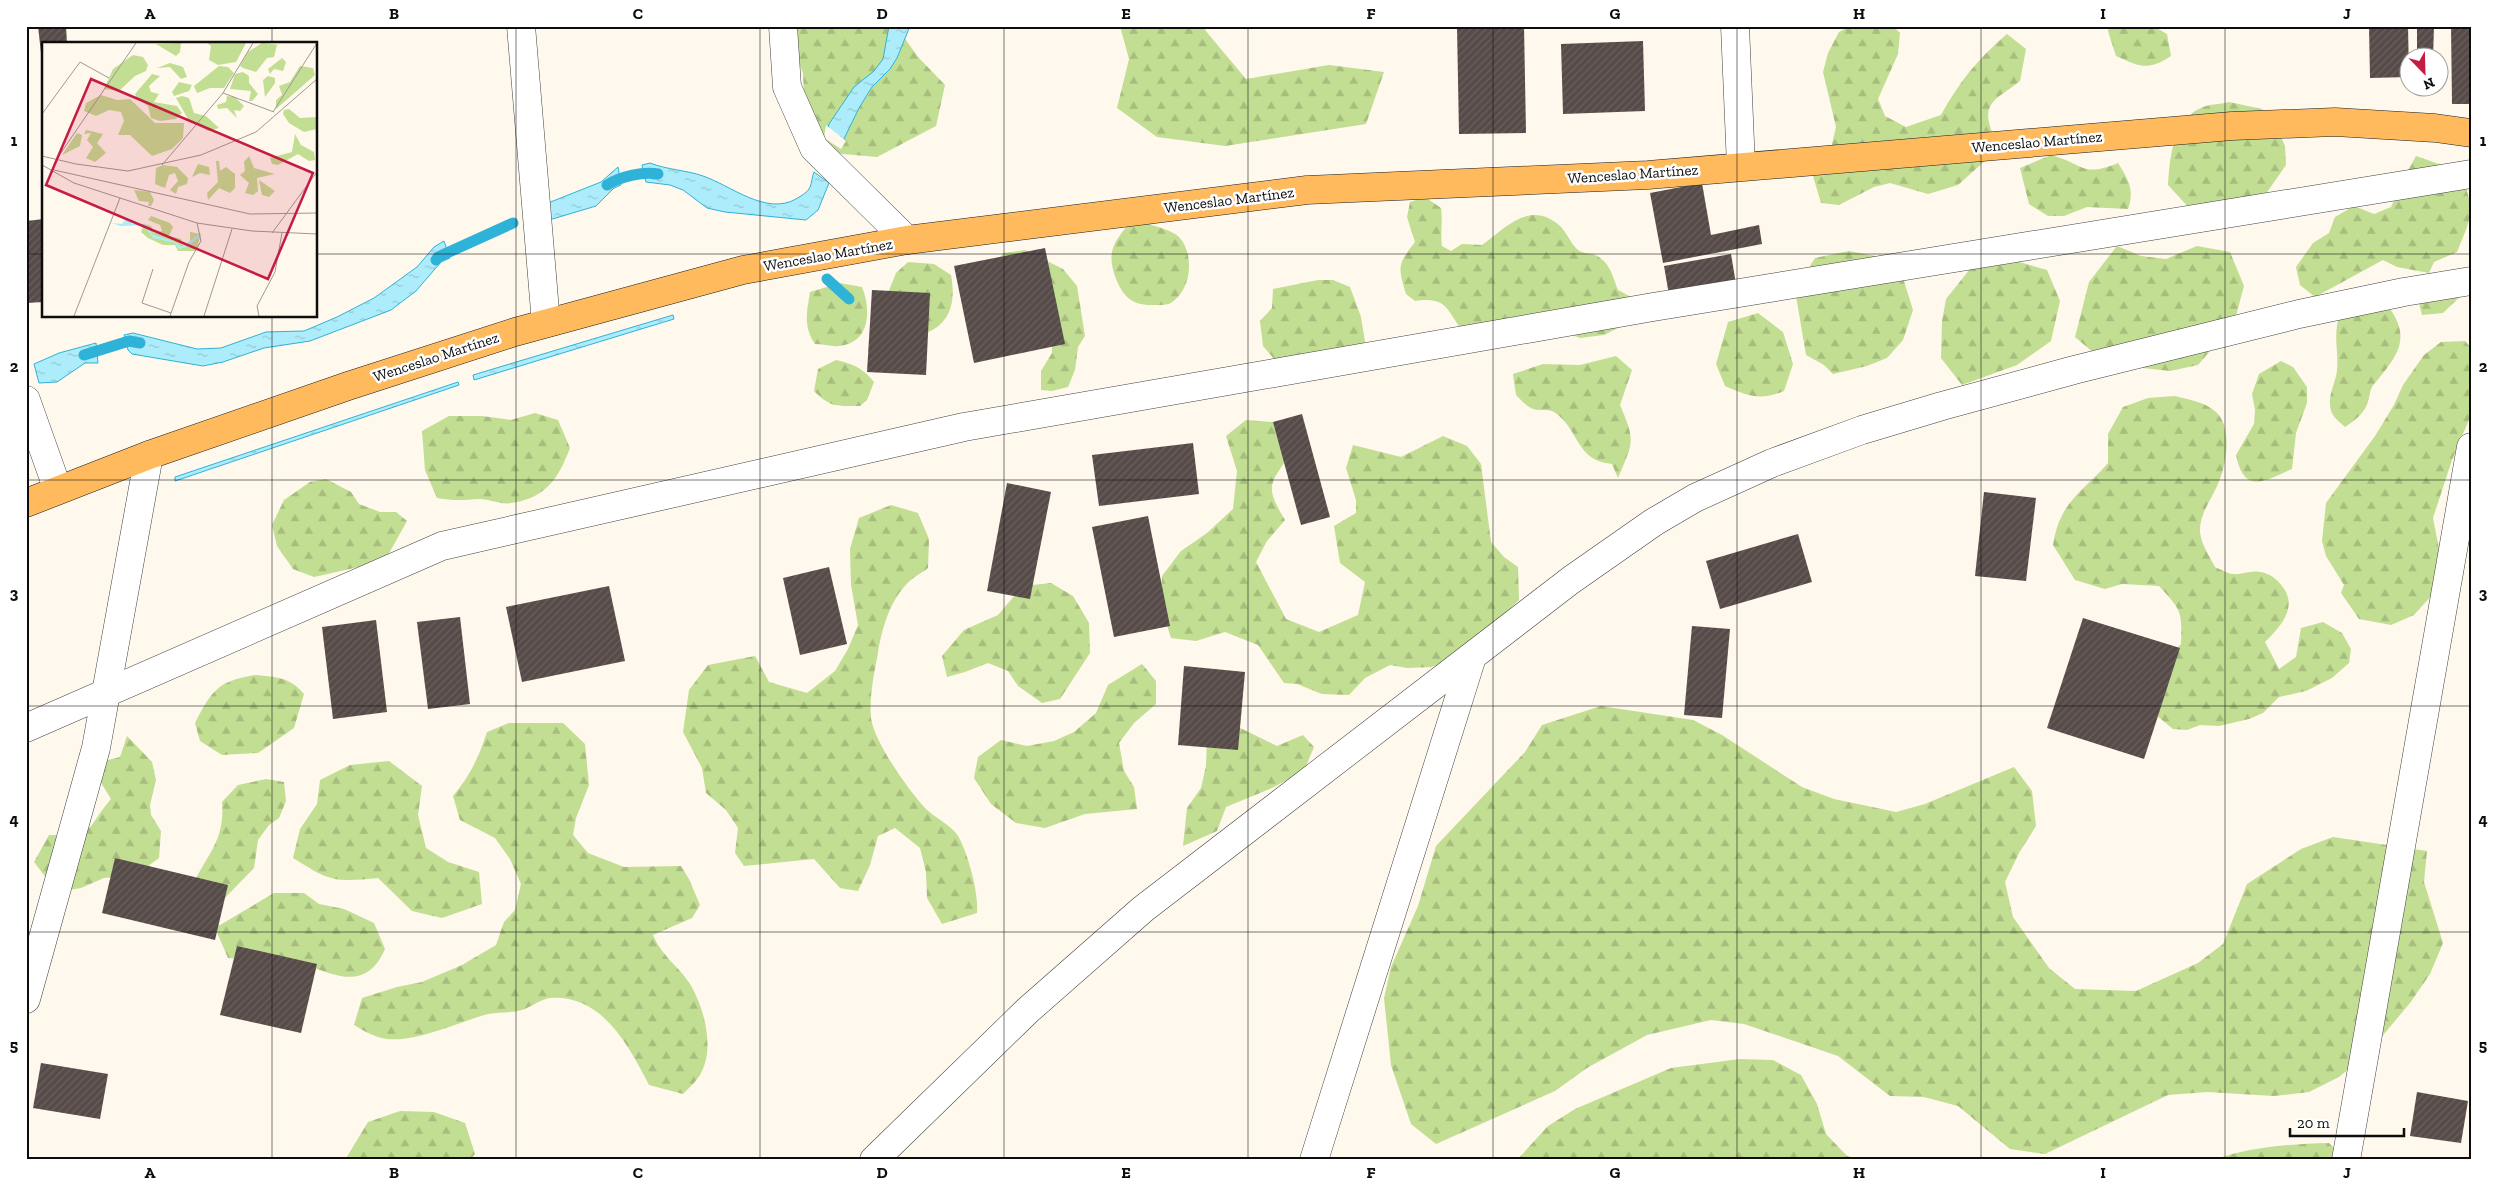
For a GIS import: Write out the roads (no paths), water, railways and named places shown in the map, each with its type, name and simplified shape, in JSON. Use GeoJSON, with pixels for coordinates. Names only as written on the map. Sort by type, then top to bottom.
{"type":"FeatureCollection","features":[{"type":"Feature","properties":{"kind":"main road","name":"Wenceslao Martínez"},"geometry":{"type":"LineString","coordinates":[[26,503],[149,455],[348,386],[546,323],[743,270],[907,240],[1307,190],[1648,175],[2232,126],[2335,122],[2435,128],[2471,133]]}},
{"type":"Feature","properties":{"kind":"street"},"geometry":{"type":"LineString","coordinates":[[521,26],[546,323]]}},
{"type":"Feature","properties":{"kind":"street"},"geometry":{"type":"LineString","coordinates":[[783,26],[787,87],[814,148],[907,240]]}},
{"type":"Feature","properties":{"kind":"street"},"geometry":{"type":"LineString","coordinates":[[1735,26],[1741,166]]}},
{"type":"Feature","properties":{"kind":"street"},"geometry":{"type":"LineString","coordinates":[[26,728],[442,546],[964,427],[1652,307],[2471,174]]}},
{"type":"Feature","properties":{"kind":"street"},"geometry":{"type":"LineString","coordinates":[[874,1160],[1027,1011],[1143,909],[1578,575],[1654,522],[1695,498],[1772,463],[1862,430],[2074,370],[2299,314],[2404,292],[2471,281]]}},
{"type":"Feature","properties":{"kind":"street"},"geometry":{"type":"LineString","coordinates":[[26,400],[58,490]]}},
{"type":"Feature","properties":{"kind":"street"},"geometry":{"type":"LineString","coordinates":[[2346,1160],[2471,447]]}},
{"type":"Feature","properties":{"kind":"street"},"geometry":{"type":"LineString","coordinates":[[26,999],[96,748],[149,455]]}},
{"type":"Feature","properties":{"kind":"street"},"geometry":{"type":"LineString","coordinates":[[1314,1160],[1472,657]]}},
{"type":"Feature","properties":{"kind":"water"},"geometry":{"type":"Polygon","coordinates":[[[889,26],[910,26],[897,58],[890,69],[872,87],[859,108],[840,147],[826,137],[829,124],[854,87],[874,71],[883,59],[889,26]]]}},
{"type":"Feature","properties":{"kind":"water"},"geometry":{"type":"Polygon","coordinates":[[[650,163],[703,176],[748,197],[773,204],[796,199],[808,191],[814,172],[829,183],[818,210],[806,220],[725,212],[707,208],[683,190],[670,185],[646,182],[642,165],[650,163]]]}},
{"type":"Feature","properties":{"kind":"water"},"geometry":{"type":"Polygon","coordinates":[[[618,167],[621,185],[614,188],[596,206],[549,220],[548,203],[601,182],[618,167]]]}},
{"type":"Feature","properties":{"kind":"water"},"geometry":{"type":"Polygon","coordinates":[[[444,241],[450,258],[441,262],[416,291],[391,310],[310,341],[264,348],[223,362],[203,366],[132,354],[128,350],[124,335],[133,333],[197,349],[221,348],[266,332],[304,331],[374,298],[417,267],[434,247],[444,241]]]}},
{"type":"Feature","properties":{"kind":"water"},"geometry":{"type":"Polygon","coordinates":[[[673,315],[674,319],[474,380],[473,375],[673,315]]]}},
{"type":"Feature","properties":{"kind":"water"},"geometry":{"type":"Polygon","coordinates":[[[96,343],[98,363],[85,363],[57,382],[39,383],[34,364],[59,353],[96,343]]]}},
{"type":"Feature","properties":{"kind":"water"},"geometry":{"type":"Polygon","coordinates":[[[458,382],[459,385],[175,481],[175,477],[458,382]]]}},
{"type":"Feature","properties":{"kind":"waterway"},"geometry":{"type":"LineString","coordinates":[[607,185],[631,175],[658,174]]}},
{"type":"Feature","properties":{"kind":"waterway"},"geometry":{"type":"LineString","coordinates":[[436,260],[438,257],[513,223]]}},
{"type":"Feature","properties":{"kind":"waterway"},"geometry":{"type":"LineString","coordinates":[[827,279],[849,299]]}},
{"type":"Feature","properties":{"kind":"waterway"},"geometry":{"type":"LineString","coordinates":[[84,355],[129,341],[140,343]]}}]}
